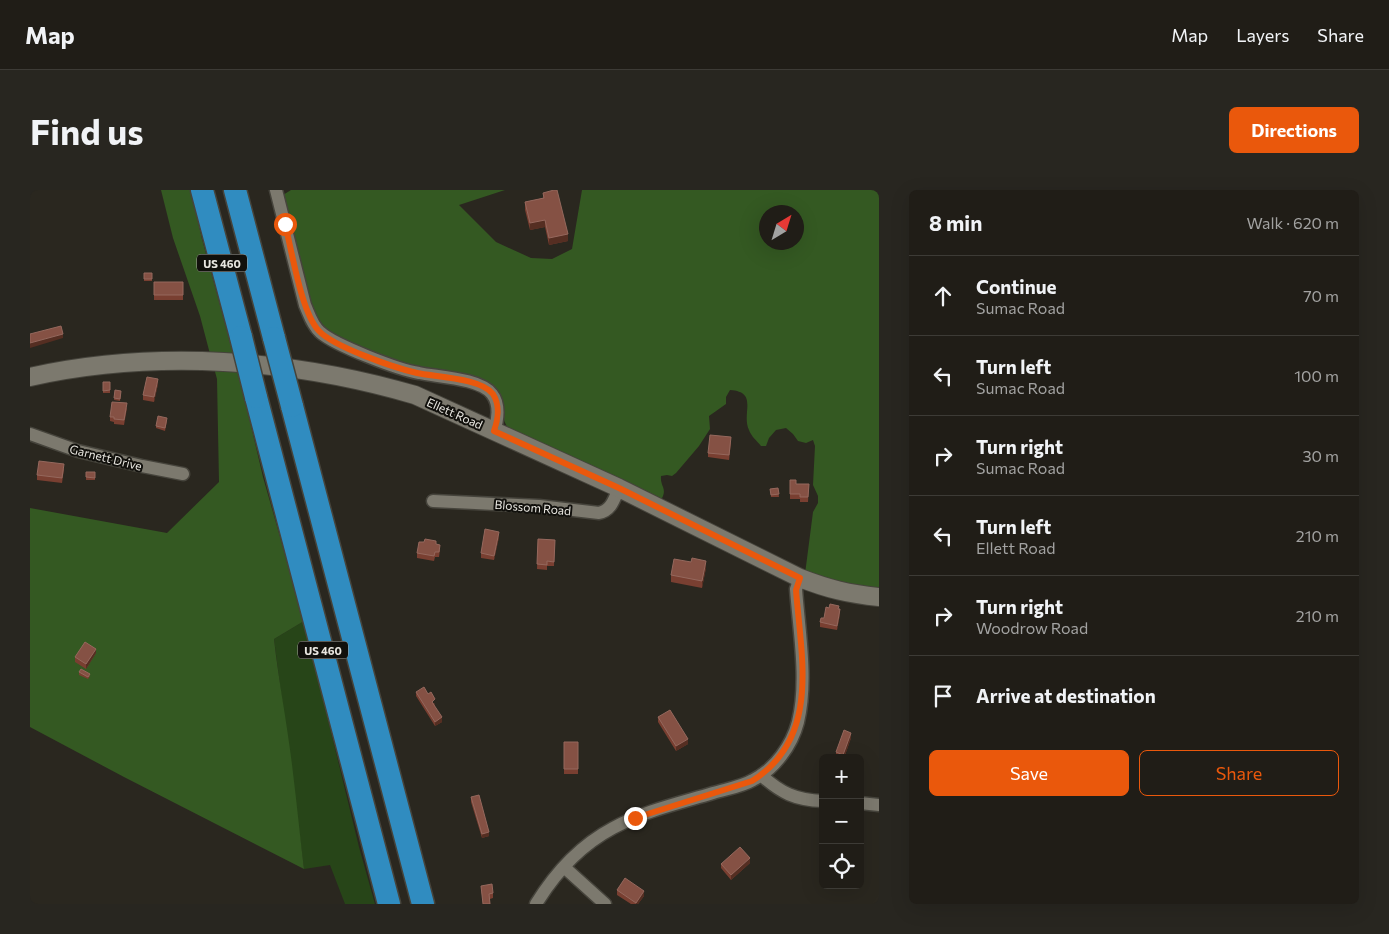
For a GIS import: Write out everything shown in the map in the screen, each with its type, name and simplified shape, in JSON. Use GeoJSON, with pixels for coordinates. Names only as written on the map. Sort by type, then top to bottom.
{"type":"FeatureCollection","features":[{"type":"Feature","properties":{"kind":"highway","name":"US 460"},"geometry":{"type":"LineString","coordinates":[[202,190],[389,904]]}},
{"type":"Feature","properties":{"kind":"highway","name":"US 460"},"geometry":{"type":"LineString","coordinates":[[235,190],[423,904]]}},
{"type":"Feature","properties":{"kind":"street"},"geometry":{"type":"LineString","coordinates":[[276,190],[305,305],[311,320],[320,332],[349,348],[408,370],[483,387],[493,394],[497,407],[498,420],[494,431]]}},
{"type":"Feature","properties":{"kind":"street","name":"Ellett Road"},"geometry":{"type":"LineString","coordinates":[[30,377],[118,363],[217,362],[302,370],[344,377],[415,395],[619,488],[800,578],[851,594],[879,597]]}},
{"type":"Feature","properties":{"kind":"street","name":"Garnett Drive"},"geometry":{"type":"LineString","coordinates":[[30,434],[78,450],[182,474]]}},
{"type":"Feature","properties":{"kind":"street","name":"Blossom Road"},"geometry":{"type":"LineString","coordinates":[[433,501],[539,506],[604,512],[611,506],[619,488]]}},
{"type":"Feature","properties":{"kind":"street"},"geometry":{"type":"LineString","coordinates":[[536,904],[564,867],[596,839],[623,823],[662,808],[737,787],[761,775],[785,750],[798,721],[802,690],[796,590],[800,578]]}},
{"type":"Feature","properties":{"kind":"street"},"geometry":{"type":"LineString","coordinates":[[761,775],[776,788],[792,796],[805,800],[819,801]]}},
{"type":"Feature","properties":{"kind":"street"},"geometry":{"type":"LineString","coordinates":[[864,803],[879,805]]}},
{"type":"Feature","properties":{"kind":"street"},"geometry":{"type":"LineString","coordinates":[[564,867],[606,904]]}},
{"type":"Feature","properties":{"kind":"green space"},"geometry":{"type":"Polygon","coordinates":[[[161,190],[191,190],[202,239],[234,356],[210,354],[200,316],[173,238],[161,190]]]}},
{"type":"Feature","properties":{"kind":"green space"},"geometry":{"type":"Polygon","coordinates":[[[291,190],[505,190],[459,205],[496,242],[531,258],[552,259],[572,249],[582,190],[879,190],[879,592],[805,574],[813,512],[818,503],[818,496],[813,485],[815,446],[813,440],[806,443],[798,441],[786,428],[776,430],[769,438],[766,446],[761,446],[749,430],[747,423],[747,399],[739,392],[730,390],[726,397],[726,404],[709,416],[710,429],[699,446],[676,473],[672,476],[661,476],[664,493],[661,500],[509,430],[502,414],[500,396],[418,369],[358,346],[331,334],[321,326],[314,314],[283,195],[291,190]]]}},
{"type":"Feature","properties":{"kind":"green space"},"geometry":{"type":"Polygon","coordinates":[[[214,368],[238,370],[263,477],[304,621],[274,639],[291,756],[304,869],[30,727],[30,508],[167,533],[219,482],[217,379],[214,368]]]}},
{"type":"Feature","properties":{"kind":"green space"},"geometry":{"type":"Polygon","coordinates":[[[304,621],[359,847],[375,904],[345,904],[330,865],[304,869],[274,639],[304,621]]]}},
{"type":"Feature","properties":{"kind":"building"},"geometry":{"type":"Polygon","coordinates":[[[557,190],[568,234],[549,238],[545,220],[530,223],[525,202],[544,198],[543,193],[557,190]]]}},
{"type":"Feature","properties":{"kind":"building"},"geometry":{"type":"Polygon","coordinates":[[[144,273],[152,273],[152,279],[144,279],[144,273]]]}},
{"type":"Feature","properties":{"kind":"building"},"geometry":{"type":"Polygon","coordinates":[[[154,282],[183,282],[183,295],[154,295],[154,282]]]}},
{"type":"Feature","properties":{"kind":"building"},"geometry":{"type":"Polygon","coordinates":[[[61,326],[63,334],[30,343],[30,334],[61,326]]]}},
{"type":"Feature","properties":{"kind":"building"},"geometry":{"type":"Polygon","coordinates":[[[147,377],[158,379],[154,397],[143,395],[147,377]]]}},
{"type":"Feature","properties":{"kind":"building"},"geometry":{"type":"Polygon","coordinates":[[[103,382],[110,382],[110,390],[103,391],[103,382]]]}},
{"type":"Feature","properties":{"kind":"building"},"geometry":{"type":"Polygon","coordinates":[[[115,390],[121,391],[120,399],[114,398],[115,390]]]}},
{"type":"Feature","properties":{"kind":"building"},"geometry":{"type":"Polygon","coordinates":[[[112,402],[127,403],[124,420],[110,417],[112,402]]]}},
{"type":"Feature","properties":{"kind":"building"},"geometry":{"type":"Polygon","coordinates":[[[158,416],[167,418],[165,428],[156,426],[158,416]]]}},
{"type":"Feature","properties":{"kind":"building"},"geometry":{"type":"Polygon","coordinates":[[[710,435],[731,437],[729,455],[708,453],[710,435]]]}},
{"type":"Feature","properties":{"kind":"building"},"geometry":{"type":"Polygon","coordinates":[[[39,461],[64,464],[62,478],[37,475],[39,461]]]}},
{"type":"Feature","properties":{"kind":"building"},"geometry":{"type":"Polygon","coordinates":[[[86,472],[95,472],[95,478],[86,477],[86,472]]]}},
{"type":"Feature","properties":{"kind":"building"},"geometry":{"type":"Polygon","coordinates":[[[790,480],[796,480],[796,484],[809,484],[808,497],[800,497],[800,494],[790,494],[790,480]]]}},
{"type":"Feature","properties":{"kind":"building"},"geometry":{"type":"Polygon","coordinates":[[[778,488],[779,494],[771,495],[770,489],[778,488]]]}},
{"type":"Feature","properties":{"kind":"building"},"geometry":{"type":"Polygon","coordinates":[[[485,529],[499,532],[494,556],[481,553],[485,529]]]}},
{"type":"Feature","properties":{"kind":"building"},"geometry":{"type":"Polygon","coordinates":[[[425,539],[436,541],[436,544],[440,545],[439,552],[435,552],[434,556],[417,553],[419,542],[424,542],[425,539]]]}},
{"type":"Feature","properties":{"kind":"building"},"geometry":{"type":"Polygon","coordinates":[[[538,539],[555,540],[554,562],[547,561],[547,565],[537,564],[538,539]]]}},
{"type":"Feature","properties":{"kind":"building"},"geometry":{"type":"Polygon","coordinates":[[[692,558],[706,561],[702,581],[671,575],[674,559],[691,562],[692,558]]]}},
{"type":"Feature","properties":{"kind":"building"},"geometry":{"type":"Polygon","coordinates":[[[830,604],[839,606],[838,609],[840,609],[837,626],[820,622],[821,618],[824,618],[826,607],[829,608],[830,604]]]}},
{"type":"Feature","properties":{"kind":"building"},"geometry":{"type":"Polygon","coordinates":[[[85,642],[96,649],[86,664],[75,657],[85,642]]]}},
{"type":"Feature","properties":{"kind":"building"},"geometry":{"type":"Polygon","coordinates":[[[81,669],[90,674],[88,677],[79,672],[81,669]]]}},
{"type":"Feature","properties":{"kind":"building"},"geometry":{"type":"Polygon","coordinates":[[[424,687],[428,694],[431,692],[435,699],[432,702],[442,717],[435,722],[416,692],[424,687]]]}},
{"type":"Feature","properties":{"kind":"building"},"geometry":{"type":"Polygon","coordinates":[[[670,710],[688,739],[676,746],[658,717],[670,710]]]}},
{"type":"Feature","properties":{"kind":"building"},"geometry":{"type":"Polygon","coordinates":[[[844,730],[851,733],[843,754],[836,752],[844,730]]]}},
{"type":"Feature","properties":{"kind":"building"},"geometry":{"type":"Polygon","coordinates":[[[564,742],[578,742],[578,769],[564,769],[564,742]]]}},
{"type":"Feature","properties":{"kind":"building"},"geometry":{"type":"Polygon","coordinates":[[[479,795],[489,832],[482,834],[471,797],[479,795]]]}},
{"type":"Feature","properties":{"kind":"building"},"geometry":{"type":"Polygon","coordinates":[[[740,847],[750,858],[731,875],[721,864],[740,847]]]}},
{"type":"Feature","properties":{"kind":"building"},"geometry":{"type":"Polygon","coordinates":[[[625,878],[644,891],[636,903],[617,890],[625,878]]]}},
{"type":"Feature","properties":{"kind":"building"},"geometry":{"type":"Polygon","coordinates":[[[492,884],[493,893],[489,894],[490,904],[483,904],[481,886],[492,884]]]}},
{"type":"Feature","properties":{"kind":"route"},"geometry":{"type":"LineString","coordinates":[[285,224],[305,305],[311,320],[320,332],[336,343],[416,373],[455,379],[483,387],[493,394],[497,407],[498,420],[494,431],[619,488],[800,578],[796,590],[802,690],[798,721],[785,750],[767,770],[752,781],[635,818]]}}]}
